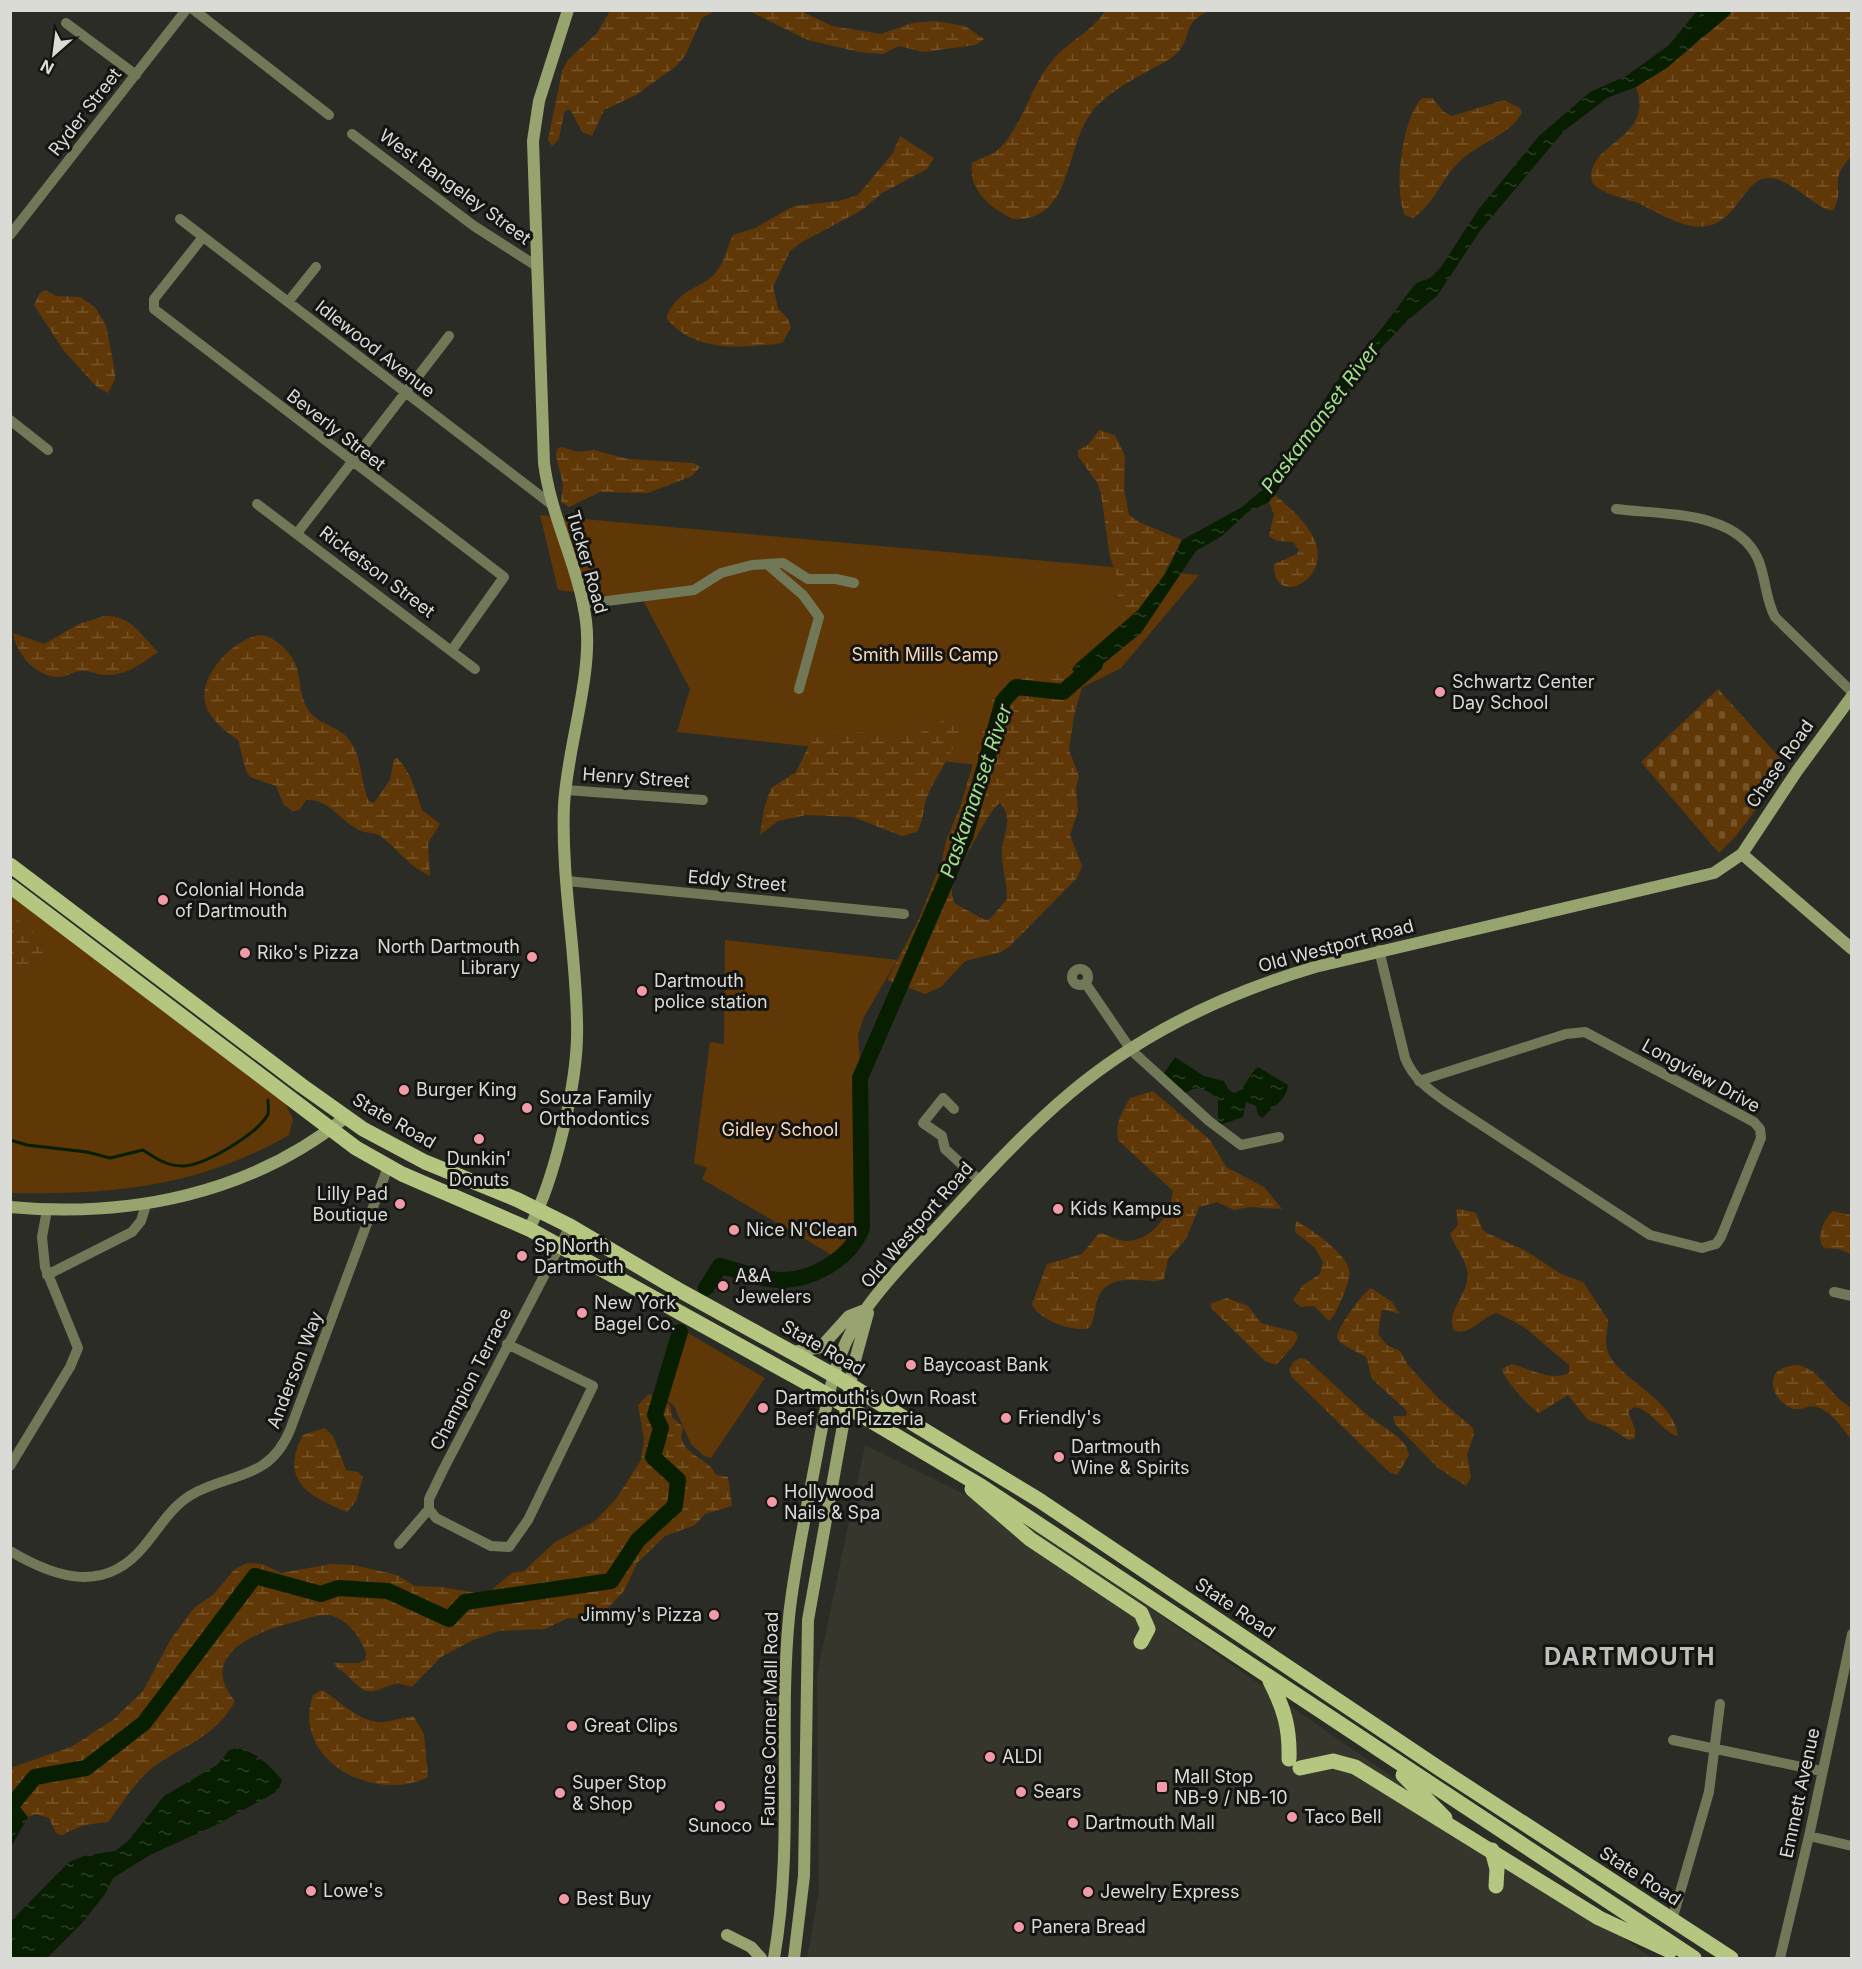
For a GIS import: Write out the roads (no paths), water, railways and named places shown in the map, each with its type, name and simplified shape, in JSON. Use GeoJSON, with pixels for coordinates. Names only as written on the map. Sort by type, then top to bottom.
{"type":"FeatureCollection","features":[{"type":"Feature","properties":{"kind":"main road","name":"Tucker Road"},"geometry":{"type":"LineString","coordinates":[[529,1229],[539,1209],[570,1094],[576,1059],[578,1021],[567,881],[566,790],[586,652],[586,623],[583,604],[551,504],[545,472],[532,156],[534,125],[551,59],[568,10]]}},
{"type":"Feature","properties":{"kind":"main road","name":"Chase Road"},"geometry":{"type":"LineString","coordinates":[[1742,854],[1851,694]]}},
{"type":"Feature","properties":{"kind":"main road"},"geometry":{"type":"LineString","coordinates":[[1742,854],[1851,950]]}},
{"type":"Feature","properties":{"kind":"main road","name":"Old Westport Road"},"geometry":{"type":"LineString","coordinates":[[835,1376],[852,1330],[868,1308],[902,1266],[980,1181],[1070,1093],[1131,1050],[1179,1021],[1261,984],[1379,950],[1714,873],[1742,854]]}},
{"type":"Feature","properties":{"kind":"main road","name":"State Road"},"geometry":{"type":"LineString","coordinates":[[10,865],[346,1117],[425,1162],[539,1209],[850,1385],[1039,1500],[1430,1762],[1731,1959]]}},
{"type":"Feature","properties":{"kind":"main road"},"geometry":{"type":"LineString","coordinates":[[29,880],[15,890],[330,1129],[388,1167],[529,1229],[829,1396],[952,1470],[1042,1526],[1382,1754],[1694,1959]]}},
{"type":"Feature","properties":{"kind":"main road"},"geometry":{"type":"LineString","coordinates":[[10,1207],[101,1210],[146,1205],[194,1194],[242,1176],[302,1148],[346,1117]]}},
{"type":"Feature","properties":{"kind":"main road"},"geometry":{"type":"LineString","coordinates":[[794,1352],[821,1347],[849,1316],[868,1308]]}},
{"type":"Feature","properties":{"kind":"main road","name":"Old Westport Road"},"geometry":{"type":"LineString","coordinates":[[850,1385],[868,1308]]}},
{"type":"Feature","properties":{"kind":"main road","name":"Faunce Corner Mall Road"},"geometry":{"type":"LineString","coordinates":[[774,1959],[784,1874],[789,1616],[799,1550],[829,1396],[835,1376]]}},
{"type":"Feature","properties":{"kind":"main road","name":"Faunce Corner Mall Road"},"geometry":{"type":"LineString","coordinates":[[794,1959],[804,1876],[808,1620],[850,1385]]}},
{"type":"Feature","properties":{"kind":"main road"},"geometry":{"type":"LineString","coordinates":[[952,1470],[1023,1533],[1141,1613],[1148,1629],[1141,1642]]}},
{"type":"Feature","properties":{"kind":"main road"},"geometry":{"type":"LineString","coordinates":[[1269,1678],[1287,1717],[1295,1764],[1324,1762],[1348,1764],[1607,1922],[1687,1959]]}},
{"type":"Feature","properties":{"kind":"main road"},"geometry":{"type":"LineString","coordinates":[[1382,1754],[1456,1829]]}},
{"type":"Feature","properties":{"kind":"main road"},"geometry":{"type":"LineString","coordinates":[[1492,1850],[1496,1864],[1496,1886],[1527,1872]]}},
{"type":"Feature","properties":{"kind":"main road"},"geometry":{"type":"LineString","coordinates":[[727,1935],[751,1947],[761,1959]]}},
{"type":"Feature","properties":{"kind":"street","name":"Ryder Street"},"geometry":{"type":"LineString","coordinates":[[10,235],[186,10]]}},
{"type":"Feature","properties":{"kind":"street"},"geometry":{"type":"LineString","coordinates":[[194,10],[329,115]]}},
{"type":"Feature","properties":{"kind":"street"},"geometry":{"type":"LineString","coordinates":[[66,23],[136,75]]}},
{"type":"Feature","properties":{"kind":"street","name":"West Rangeley Street"},"geometry":{"type":"LineString","coordinates":[[352,134],[474,226],[538,267]]}},
{"type":"Feature","properties":{"kind":"street","name":"Idlewood Avenue"},"geometry":{"type":"LineString","coordinates":[[180,219],[551,504]]}},
{"type":"Feature","properties":{"kind":"street","name":"Beverly Street"},"geometry":{"type":"LineString","coordinates":[[203,237],[156,295],[152,305],[157,312],[351,463],[504,577],[452,650]]}},
{"type":"Feature","properties":{"kind":"street"},"geometry":{"type":"LineString","coordinates":[[288,302],[316,267]]}},
{"type":"Feature","properties":{"kind":"street"},"geometry":{"type":"LineString","coordinates":[[298,532],[449,336]]}},
{"type":"Feature","properties":{"kind":"street"},"geometry":{"type":"LineString","coordinates":[[10,420],[48,450]]}},
{"type":"Feature","properties":{"kind":"street","name":"Ricketson Street"},"geometry":{"type":"LineString","coordinates":[[257,504],[298,532],[475,669]]}},
{"type":"Feature","properties":{"kind":"street"},"geometry":{"type":"LineString","coordinates":[[1616,509],[1725,525],[1743,538],[1753,549],[1760,562],[1767,602],[1775,617],[1851,694]]}},
{"type":"Feature","properties":{"kind":"street"},"geometry":{"type":"LineString","coordinates":[[583,604],[694,590],[722,573],[752,565],[783,563],[808,579],[836,579],[854,583]]}},
{"type":"Feature","properties":{"kind":"street"},"geometry":{"type":"LineString","coordinates":[[768,565],[803,595],[819,617],[799,689]]}},
{"type":"Feature","properties":{"kind":"street","name":"Henry Street"},"geometry":{"type":"LineString","coordinates":[[566,790],[703,800]]}},
{"type":"Feature","properties":{"kind":"street","name":"Eddy Street"},"geometry":{"type":"LineString","coordinates":[[567,881],[904,914]]}},
{"type":"Feature","properties":{"kind":"street","name":"Longview Drive"},"geometry":{"type":"LineString","coordinates":[[1379,950],[1405,1058],[1410,1070],[1419,1081],[1445,1101],[1641,1230],[1694,1247],[1708,1248],[1721,1237],[1761,1138],[1760,1129],[1754,1122],[1585,1032],[1566,1034],[1504,1052],[1419,1081]]}},
{"type":"Feature","properties":{"kind":"street"},"geometry":{"type":"LineString","coordinates":[[1086,984],[1131,1050],[1201,1114],[1241,1145],[1279,1137]]}},
{"type":"Feature","properties":{"kind":"street"},"geometry":{"type":"LineString","coordinates":[[954,1109],[942,1098],[923,1123],[942,1136],[945,1149],[980,1181]]}},
{"type":"Feature","properties":{"kind":"street","name":"Anderson Way"},"geometry":{"type":"LineString","coordinates":[[10,1551],[40,1567],[78,1577],[121,1569],[137,1554],[182,1501],[203,1489],[252,1472],[278,1452],[298,1410],[388,1167]]}},
{"type":"Feature","properties":{"kind":"street"},"geometry":{"type":"LineString","coordinates":[[47,1275],[132,1232],[141,1221],[146,1205]]}},
{"type":"Feature","properties":{"kind":"street"},"geometry":{"type":"LineString","coordinates":[[10,1466],[70,1367],[78,1348],[47,1275],[42,1237],[47,1210]]}},
{"type":"Feature","properties":{"kind":"street","name":"Champion Terrace"},"geometry":{"type":"LineString","coordinates":[[399,1544],[429,1509],[429,1499],[507,1344],[570,1226]]}},
{"type":"Feature","properties":{"kind":"street"},"geometry":{"type":"LineString","coordinates":[[1834,1292],[1851,1296]]}},
{"type":"Feature","properties":{"kind":"street"},"geometry":{"type":"LineString","coordinates":[[429,1509],[436,1518],[491,1546],[507,1548],[512,1545],[528,1520],[593,1386],[507,1344]]}},
{"type":"Feature","properties":{"kind":"street","name":"Emmett Avenue"},"geometry":{"type":"LineString","coordinates":[[1780,1959],[1809,1836],[1851,1634]]}},
{"type":"Feature","properties":{"kind":"street"},"geometry":{"type":"LineString","coordinates":[[1672,1920],[1705,1809],[1720,1704]]}},
{"type":"Feature","properties":{"kind":"street"},"geometry":{"type":"LineString","coordinates":[[1673,1740],[1821,1771]]}},
{"type":"Feature","properties":{"kind":"street"},"geometry":{"type":"LineString","coordinates":[[1809,1836],[1851,1846]]}},
{"type":"Feature","properties":{"kind":"water"},"geometry":{"type":"Polygon","coordinates":[[[1697,11],[1718,11],[1700,39],[1667,68],[1636,87],[1607,98],[1564,131],[1480,231],[1437,296],[1408,320],[1370,360],[1301,451],[1269,502],[1248,512],[1222,536],[1196,551],[1141,633],[1093,672],[1083,684],[1072,669],[1138,610],[1167,571],[1182,540],[1242,507],[1263,489],[1268,478],[1293,448],[1334,385],[1416,283],[1430,278],[1441,267],[1478,210],[1539,136],[1590,92],[1626,76],[1668,46],[1697,11]]]}},
{"type":"Feature","properties":{"kind":"water"},"geometry":{"type":"Polygon","coordinates":[[[1175,1057],[1204,1076],[1224,1081],[1229,1090],[1234,1093],[1245,1085],[1258,1067],[1288,1085],[1287,1091],[1282,1100],[1263,1118],[1258,1115],[1256,1106],[1246,1102],[1243,1117],[1218,1126],[1218,1099],[1202,1089],[1190,1090],[1186,1093],[1167,1082],[1164,1073],[1175,1057]]]}},
{"type":"Feature","properties":{"kind":"water"},"geometry":{"type":"Polygon","coordinates":[[[238,1748],[257,1756],[273,1770],[282,1780],[278,1791],[216,1825],[150,1855],[113,1878],[105,1894],[84,1921],[47,1958],[11,1958],[11,1921],[69,1862],[84,1856],[115,1851],[128,1841],[164,1796],[217,1765],[229,1750],[238,1748]]]}},
{"type":"Feature","properties":{"kind":"water"},"geometry":{"type":"Polygon","coordinates":[[[11,1796],[28,1817],[11,1847],[11,1796]]]}},
{"type":"Feature","properties":{"kind":"waterway","name":"Paskamanset River"},"geometry":{"type":"LineString","coordinates":[[1699,30],[1723,10]]}},
{"type":"Feature","properties":{"kind":"waterway","name":"Paskamanset River"},"geometry":{"type":"LineString","coordinates":[[706,1288],[720,1266],[770,1279],[784,1280],[812,1274],[837,1260],[856,1240],[862,1228],[860,1078],[965,837],[1003,701],[1016,687],[1063,692],[1095,664]]}},
{"type":"Feature","properties":{"kind":"waterway"},"geometry":{"type":"LineString","coordinates":[[10,1140],[27,1145],[87,1152],[110,1158],[143,1150],[171,1165],[192,1165],[230,1148],[253,1131],[268,1114],[268,1100]]}},
{"type":"Feature","properties":{"kind":"waterway","name":"Paskamanset River"},"geometry":{"type":"LineString","coordinates":[[10,1807],[35,1777],[86,1768],[144,1723],[255,1576],[321,1594],[338,1588],[388,1591],[449,1619],[465,1602],[611,1581],[638,1540],[675,1506],[678,1480],[653,1457],[661,1428],[655,1415],[680,1332]]}},
{"type":"Feature","properties":{"kind":"place","name":"Schwartz Center Day School"},"geometry":{"type":"Point","coordinates":[1440,692]}},
{"type":"Feature","properties":{"kind":"place","name":"Colonial Honda of Dartmouth"},"geometry":{"type":"Point","coordinates":[163,900]}},
{"type":"Feature","properties":{"kind":"place","name":"Riko's Pizza"},"geometry":{"type":"Point","coordinates":[245,953]}},
{"type":"Feature","properties":{"kind":"place","name":"North Dartmouth Library"},"geometry":{"type":"Point","coordinates":[532,957]}},
{"type":"Feature","properties":{"kind":"place","name":"Dartmouth police station"},"geometry":{"type":"Point","coordinates":[642,991]}},
{"type":"Feature","properties":{"kind":"place","name":"Burger King"},"geometry":{"type":"Point","coordinates":[404,1090]}},
{"type":"Feature","properties":{"kind":"place","name":"Souza Family Orthodontics"},"geometry":{"type":"Point","coordinates":[527,1108]}},
{"type":"Feature","properties":{"kind":"place","name":"Dunkin' Donuts"},"geometry":{"type":"Point","coordinates":[479,1139]}},
{"type":"Feature","properties":{"kind":"place","name":"Lilly Pad Boutique"},"geometry":{"type":"Point","coordinates":[400,1204]}},
{"type":"Feature","properties":{"kind":"place","name":"Kids Kampus"},"geometry":{"type":"Point","coordinates":[1058,1209]}},
{"type":"Feature","properties":{"kind":"place","name":"Nice N'Clean"},"geometry":{"type":"Point","coordinates":[734,1230]}},
{"type":"Feature","properties":{"kind":"place","name":"Sp North Dartmouth"},"geometry":{"type":"Point","coordinates":[522,1256]}},
{"type":"Feature","properties":{"kind":"place","name":"A&A Jewelers"},"geometry":{"type":"Point","coordinates":[723,1286]}},
{"type":"Feature","properties":{"kind":"place","name":"New York Bagel Co."},"geometry":{"type":"Point","coordinates":[582,1313]}},
{"type":"Feature","properties":{"kind":"place","name":"Baycoast Bank"},"geometry":{"type":"Point","coordinates":[911,1365]}},
{"type":"Feature","properties":{"kind":"place","name":"Dartmouth's Own Roast Beef and Pizzeria"},"geometry":{"type":"Point","coordinates":[763,1408]}},
{"type":"Feature","properties":{"kind":"place","name":"Friendly's"},"geometry":{"type":"Point","coordinates":[1006,1418]}},
{"type":"Feature","properties":{"kind":"place","name":"Dartmouth Wine & Spirits"},"geometry":{"type":"Point","coordinates":[1059,1457]}},
{"type":"Feature","properties":{"kind":"place","name":"Hollywood Nails & Spa"},"geometry":{"type":"Point","coordinates":[772,1502]}},
{"type":"Feature","properties":{"kind":"place","name":"Jimmy's Pizza"},"geometry":{"type":"Point","coordinates":[714,1615]}},
{"type":"Feature","properties":{"kind":"place","name":"Great Clips"},"geometry":{"type":"Point","coordinates":[572,1726]}},
{"type":"Feature","properties":{"kind":"place","name":"ALDI"},"geometry":{"type":"Point","coordinates":[990,1757]}},
{"type":"Feature","properties":{"kind":"place","name":"Mall Stop NB-9 / NB-10"},"geometry":{"type":"Point","coordinates":[1162,1787]}},
{"type":"Feature","properties":{"kind":"place","name":"Sears"},"geometry":{"type":"Point","coordinates":[1021,1792]}},
{"type":"Feature","properties":{"kind":"place","name":"Super Stop & Shop"},"geometry":{"type":"Point","coordinates":[560,1793]}},
{"type":"Feature","properties":{"kind":"place","name":"Sunoco"},"geometry":{"type":"Point","coordinates":[720,1806]}},
{"type":"Feature","properties":{"kind":"place","name":"Taco Bell"},"geometry":{"type":"Point","coordinates":[1292,1817]}},
{"type":"Feature","properties":{"kind":"place","name":"Dartmouth Mall"},"geometry":{"type":"Point","coordinates":[1073,1823]}},
{"type":"Feature","properties":{"kind":"place","name":"Lowe's"},"geometry":{"type":"Point","coordinates":[311,1891]}},
{"type":"Feature","properties":{"kind":"place","name":"Jewelry Express"},"geometry":{"type":"Point","coordinates":[1088,1892]}},
{"type":"Feature","properties":{"kind":"place","name":"Best Buy"},"geometry":{"type":"Point","coordinates":[564,1899]}},
{"type":"Feature","properties":{"kind":"place","name":"Panera Bread"},"geometry":{"type":"Point","coordinates":[1019,1927]}},
{"type":"Feature","properties":{"kind":"district","name":"DARTMOUTH"},"geometry":{"type":"Point","coordinates":[1630,1657]}},
{"type":"Feature","properties":{"kind":"park label","name":"Smith Mills Camp"},"geometry":{"type":"Point","coordinates":[925,655]}},
{"type":"Feature","properties":{"kind":"park label","name":"Gidley School"},"geometry":{"type":"Point","coordinates":[780,1130]}}]}
